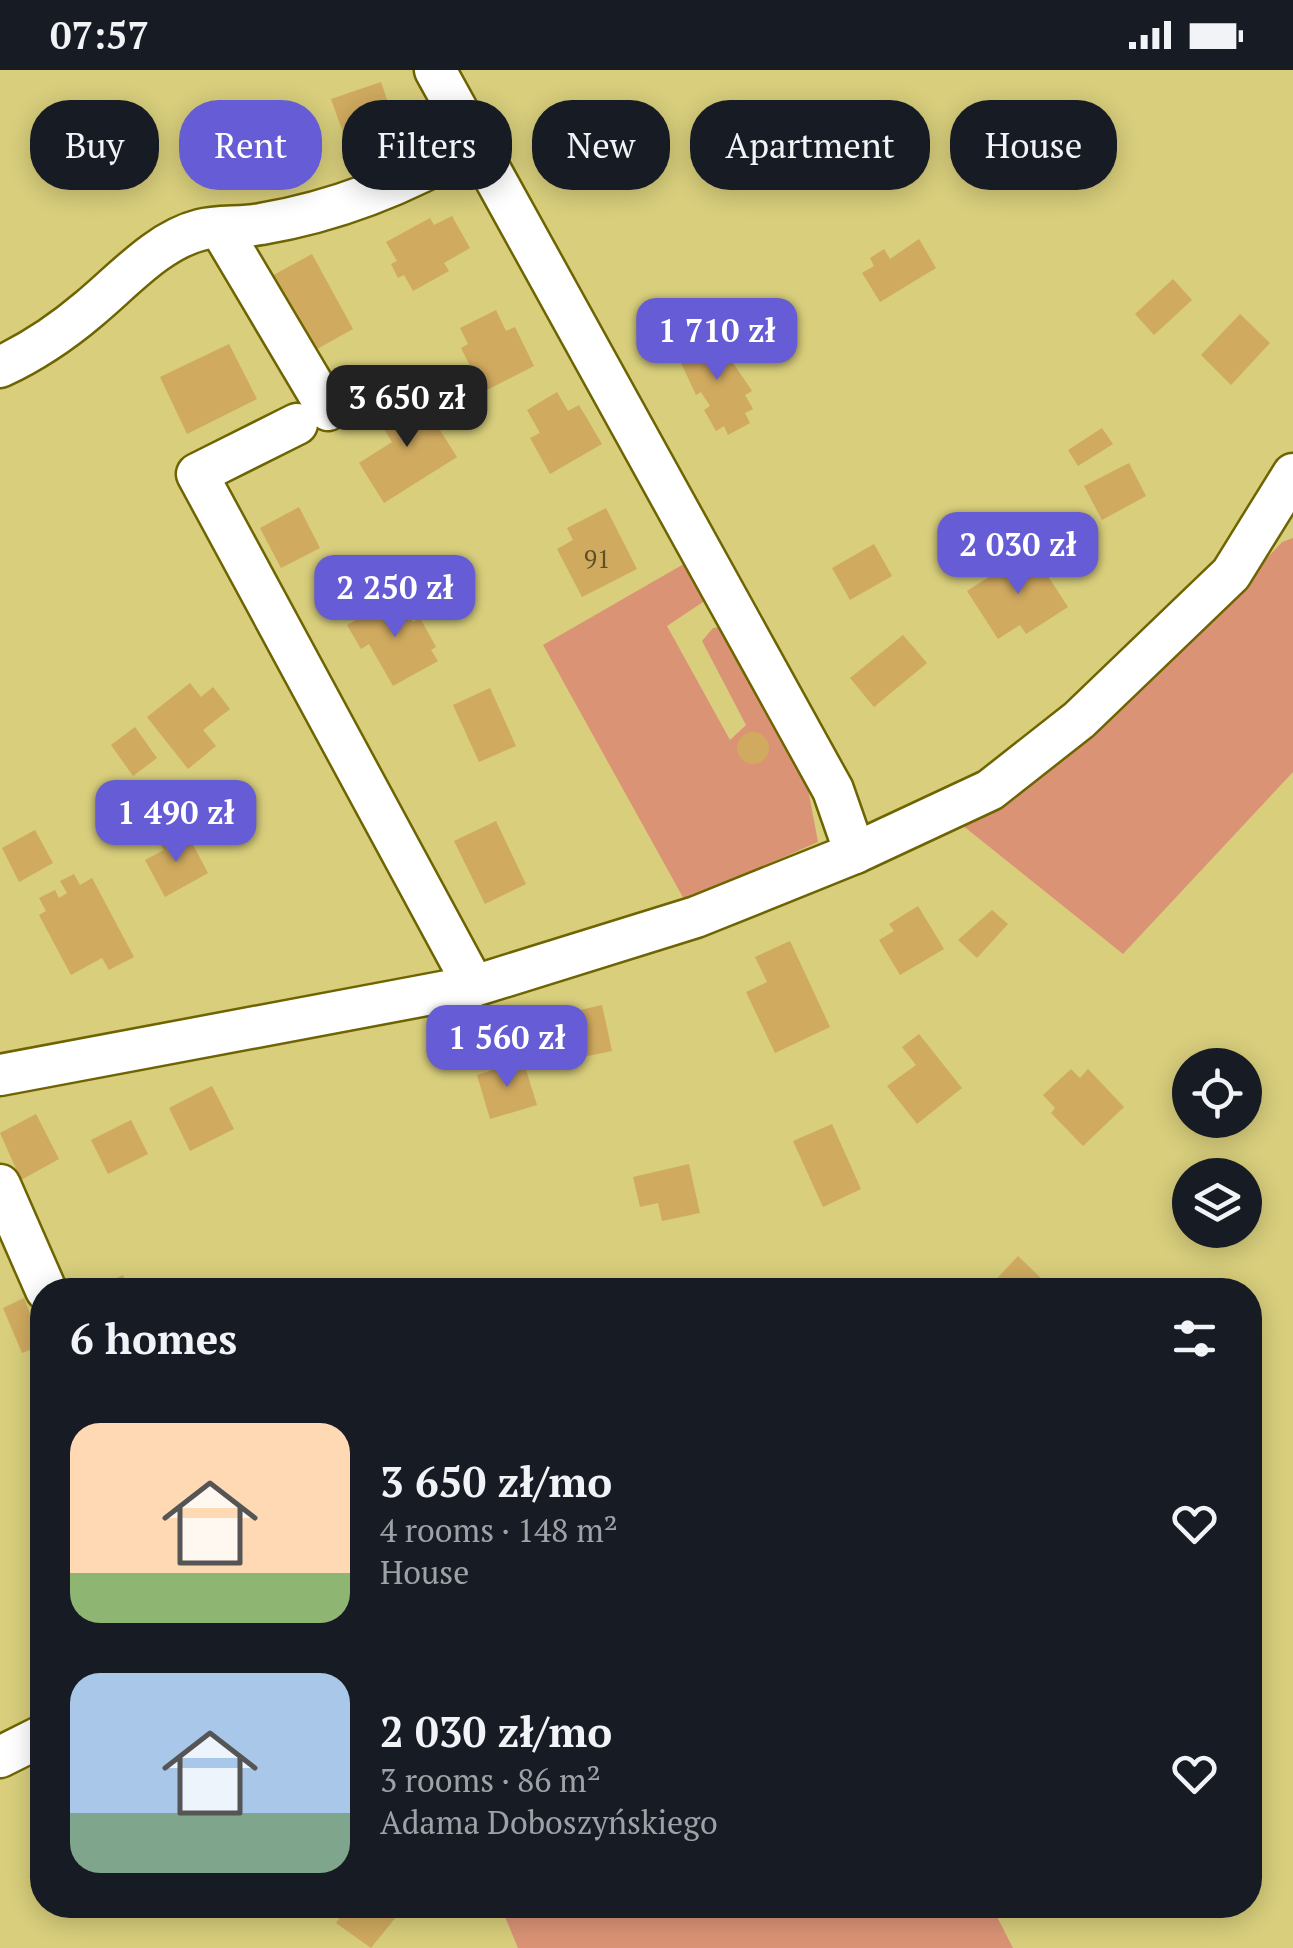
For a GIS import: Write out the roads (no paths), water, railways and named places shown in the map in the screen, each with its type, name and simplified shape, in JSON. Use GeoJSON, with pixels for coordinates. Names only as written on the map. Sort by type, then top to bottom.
{"type":"FeatureCollection","features":[{"type":"Feature","properties":{"kind":"street"},"geometry":{"type":"LineString","coordinates":[[435,70],[450,100]]}},
{"type":"Feature","properties":{"kind":"street"},"geometry":{"type":"LineString","coordinates":[[0,367],[58,333],[147,259],[198,230],[259,225],[334,208],[385,190]]}},
{"type":"Feature","properties":{"kind":"street"},"geometry":{"type":"LineString","coordinates":[[499,190],[866,848]]}},
{"type":"Feature","properties":{"kind":"street"},"geometry":{"type":"LineString","coordinates":[[220,228],[313,417],[197,474],[474,986]]}},
{"type":"Feature","properties":{"kind":"street"},"geometry":{"type":"LineString","coordinates":[[0,1075],[474,986],[680,922],[866,848],[990,790],[1079,720],[1230,574],[1289,492]]}},
{"type":"Feature","properties":{"kind":"street"},"geometry":{"type":"LineString","coordinates":[[0,1185],[41,1278]]}},
{"type":"Feature","properties":{"kind":"street"},"geometry":{"type":"LineString","coordinates":[[0,1756],[30,1742]]}}]}
